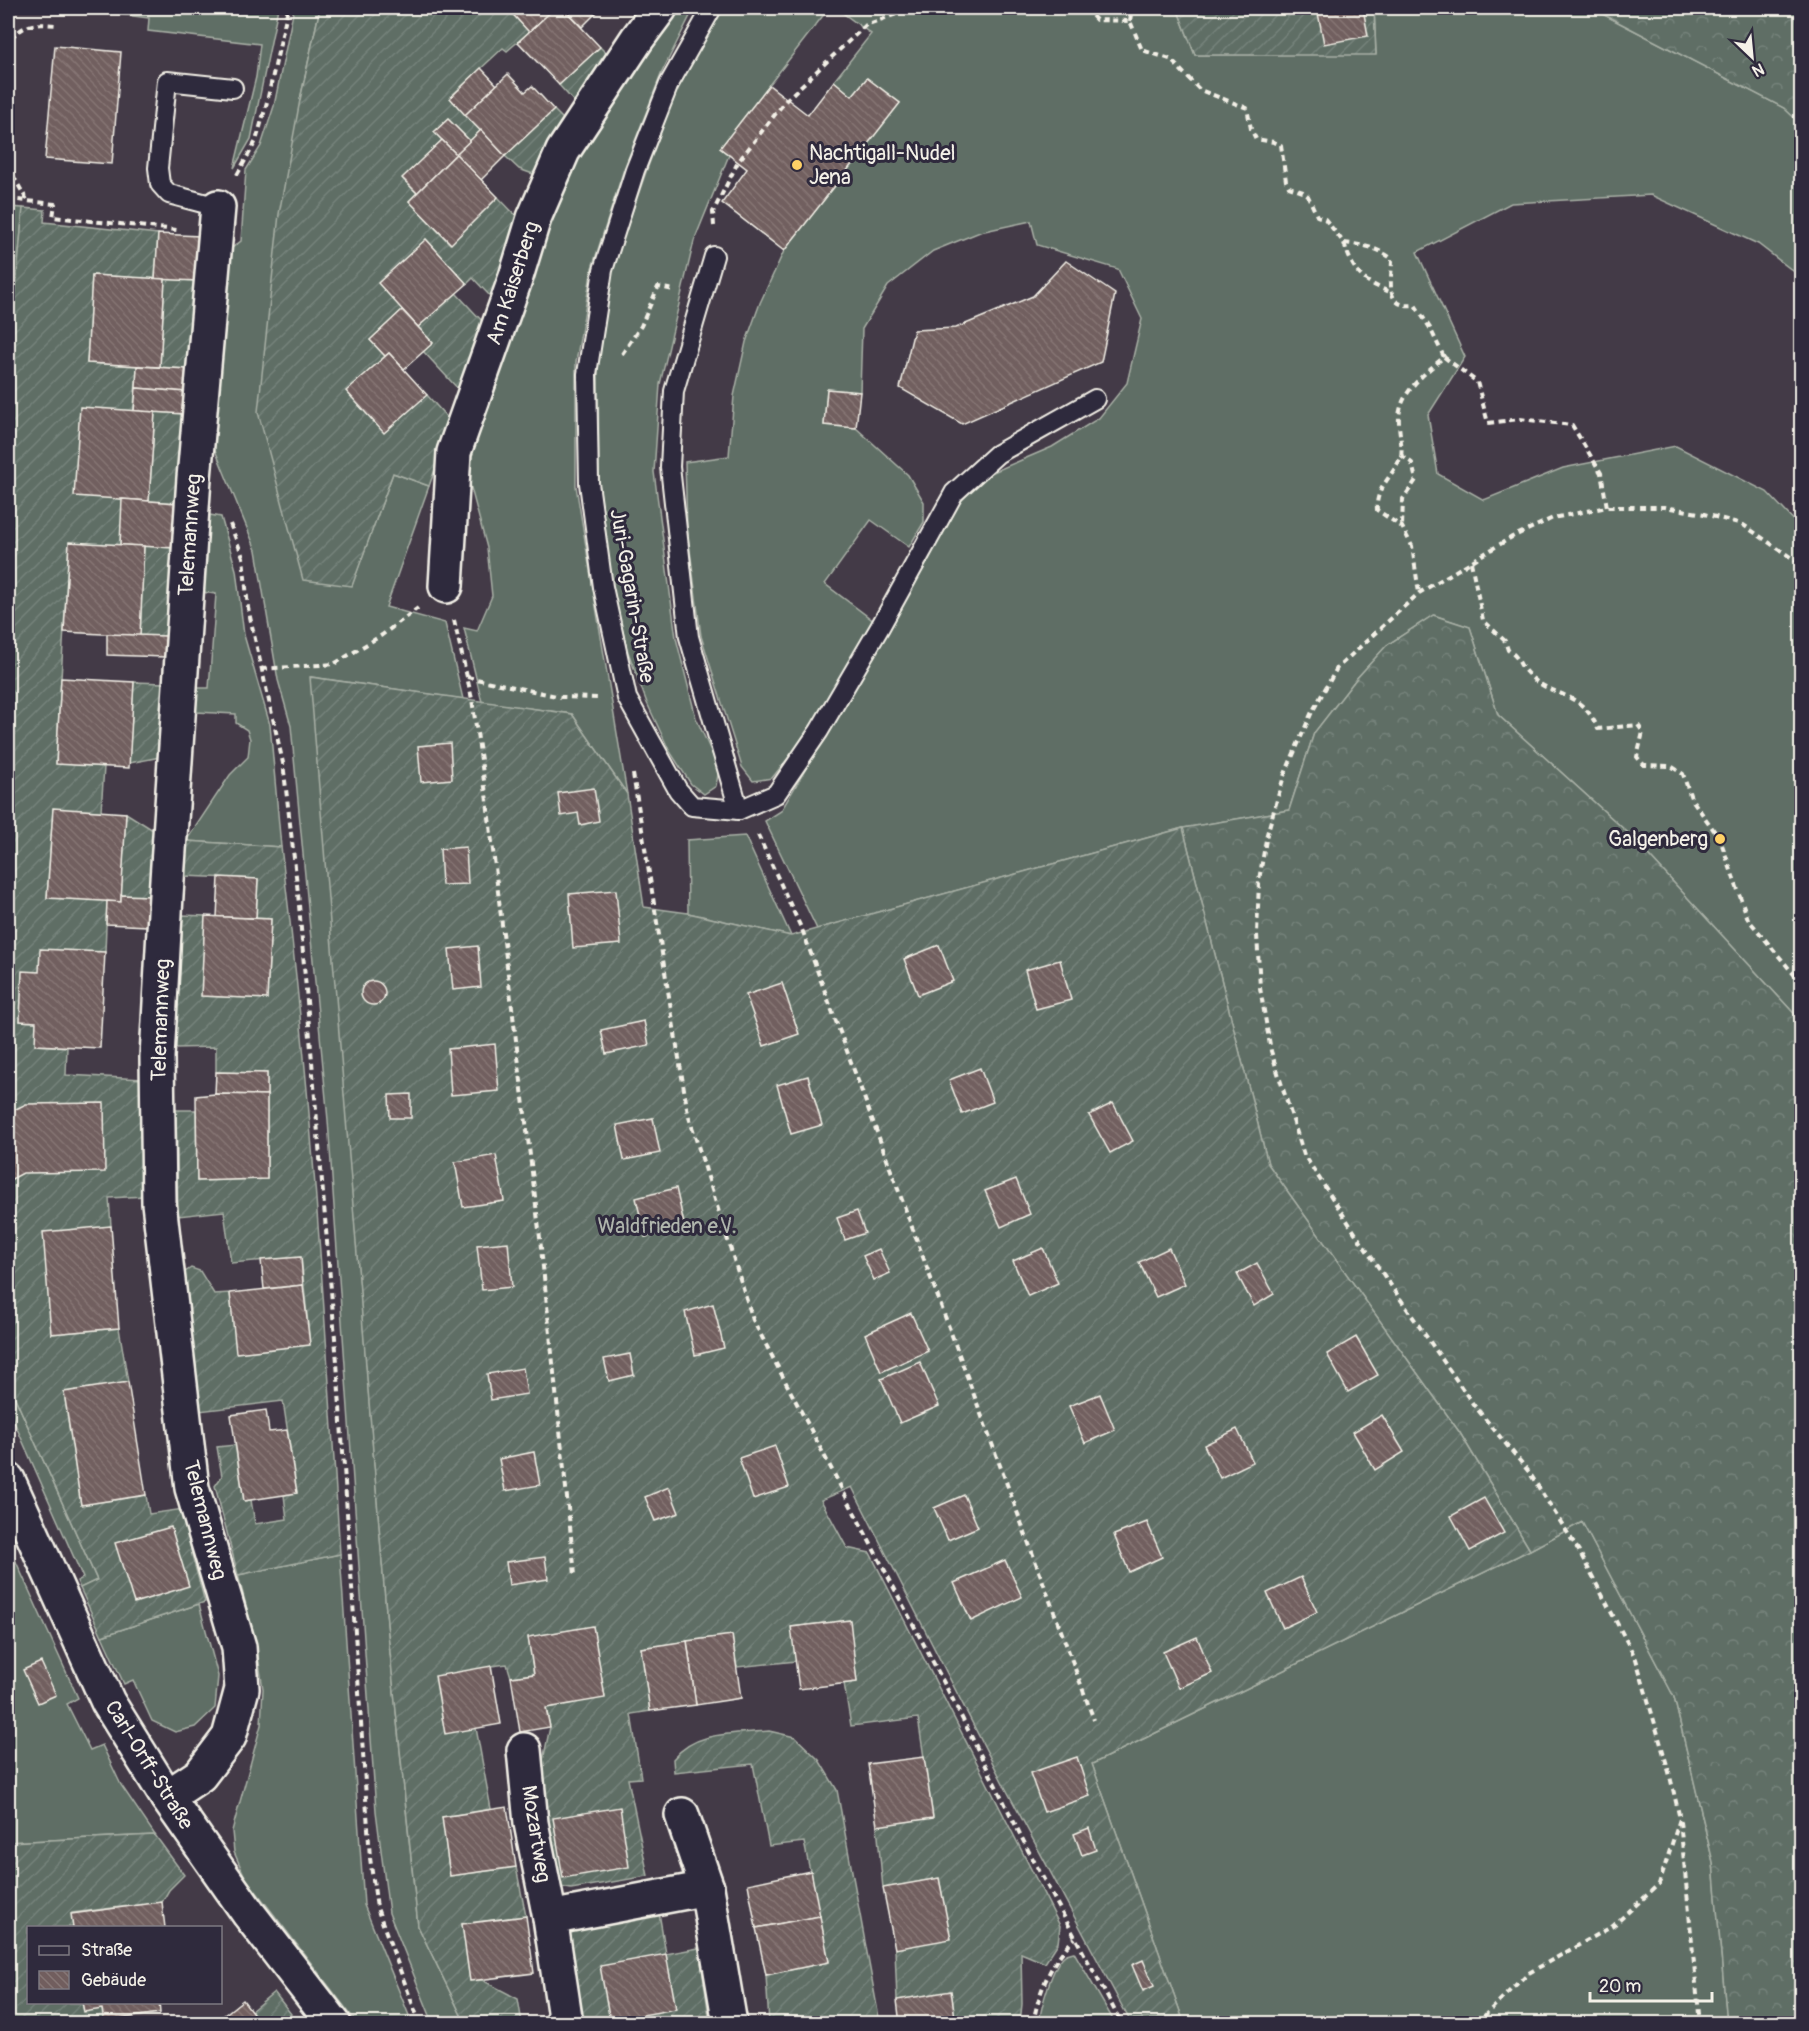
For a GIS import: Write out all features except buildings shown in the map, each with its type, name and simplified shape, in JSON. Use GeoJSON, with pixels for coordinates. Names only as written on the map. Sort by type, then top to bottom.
{"type":"FeatureCollection","features":[{"type":"Feature","properties":{"kind":"street","name":"Am Kaiserberg"},"geometry":{"type":"LineString","coordinates":[[446,586],[454,452],[516,277],[534,218],[563,152],[660,8]]}},
{"type":"Feature","properties":{"kind":"street","name":"Telemannweg"},"geometry":{"type":"LineString","coordinates":[[167,1797],[200,1775],[229,1737],[242,1689],[238,1647],[192,1488],[159,1203],[157,1057],[193,490],[217,220]]}},
{"type":"Feature","properties":{"kind":"street","name":"Carl-Orff-Straße"},"geometry":{"type":"LineString","coordinates":[[8,1480],[108,1701],[167,1797],[249,1914],[334,2024]]}},
{"type":"Feature","properties":{"kind":"street","name":"Mozartweg"},"geometry":{"type":"LineString","coordinates":[[524,1749],[531,1823],[550,1918],[566,2024]]}},
{"type":"Feature","properties":{"kind":"street"},"geometry":{"type":"LineString","coordinates":[[682,1815],[707,1888],[730,2024]]}},
{"type":"Feature","properties":{"kind":"street"},"geometry":{"type":"LineString","coordinates":[[550,1918],[707,1888]]}},
{"type":"Feature","properties":{"kind":"lane","name":"Juri-Gagarin-Straße"},"geometry":{"type":"LineString","coordinates":[[712,8],[669,84],[635,170],[603,270],[587,374],[589,483],[603,587],[627,698],[678,790],[692,806],[739,810],[776,794],[819,731],[954,493],[998,454],[1095,399]]}},
{"type":"Feature","properties":{"kind":"lane"},"geometry":{"type":"LineString","coordinates":[[217,220],[169,194],[160,184],[158,168],[167,81],[233,88]]}},
{"type":"Feature","properties":{"kind":"lane"},"geometry":{"type":"LineString","coordinates":[[714,256],[674,391],[670,467],[689,638],[739,810]]}},
{"type":"Feature","properties":{"kind":"path"},"geometry":{"type":"LineString","coordinates":[[8,199],[55,204],[53,217],[217,220],[256,141],[288,8]]}},
{"type":"Feature","properties":{"kind":"path"},"geometry":{"type":"LineString","coordinates":[[714,256],[713,212],[738,162],[787,99],[866,25],[913,8]]}},
{"type":"Feature","properties":{"kind":"path"},"geometry":{"type":"LineString","coordinates":[[1085,8],[1096,20],[1130,21]]}},
{"type":"Feature","properties":{"kind":"path"},"geometry":{"type":"LineString","coordinates":[[1132,8],[1130,21],[1142,50],[1170,59],[1200,90],[1247,108],[1256,140],[1281,145],[1288,187],[1308,196],[1313,212],[1325,219],[1344,243],[1350,263],[1369,284],[1390,292]]}},
{"type":"Feature","properties":{"kind":"path"},"geometry":{"type":"LineString","coordinates":[[8,70],[12,37],[22,27],[36,24],[57,25]]}},
{"type":"Feature","properties":{"kind":"path"},"geometry":{"type":"LineString","coordinates":[[8,167],[27,200]]}},
{"type":"Feature","properties":{"kind":"path"},"geometry":{"type":"LineString","coordinates":[[1344,243],[1369,246],[1392,259],[1390,292],[1396,303],[1404,307],[1415,305],[1430,328],[1444,357],[1477,382],[1488,423],[1520,418],[1572,425],[1601,473],[1607,507]]}},
{"type":"Feature","properties":{"kind":"path"},"geometry":{"type":"LineString","coordinates":[[587,374],[607,374],[641,326],[658,287],[703,295]]}},
{"type":"Feature","properties":{"kind":"path"},"geometry":{"type":"LineString","coordinates":[[1419,593],[1412,546],[1402,527],[1377,510],[1376,499],[1401,455],[1398,419],[1405,396],[1421,376],[1444,357]]}},
{"type":"Feature","properties":{"kind":"path"},"geometry":{"type":"LineString","coordinates":[[1401,455],[1412,463],[1416,480],[1403,499],[1402,527]]}},
{"type":"Feature","properties":{"kind":"path"},"geometry":{"type":"LineString","coordinates":[[1700,2024],[1680,1819],[1669,1772],[1636,1659],[1579,1551],[1529,1472],[1473,1404],[1304,1155],[1271,1052],[1260,988],[1257,934],[1259,880],[1267,834],[1284,776],[1311,714],[1337,668],[1419,593],[1512,537],[1553,518],[1607,507],[1665,507],[1742,524],[1802,565]]}},
{"type":"Feature","properties":{"kind":"path"},"geometry":{"type":"LineString","coordinates":[[228,519],[243,557],[248,608],[283,763],[298,893],[337,1362],[369,1858],[377,1908],[420,2024]]}},
{"type":"Feature","properties":{"kind":"path"},"geometry":{"type":"LineString","coordinates":[[1470,562],[1483,620],[1505,641],[1508,650],[1518,657],[1525,671],[1550,690],[1575,698],[1591,713],[1598,729],[1638,725],[1643,732],[1637,757],[1644,765],[1671,766],[1683,774],[1694,803],[1720,839],[1748,919],[1802,984]]}},
{"type":"Feature","properties":{"kind":"path"},"geometry":{"type":"LineString","coordinates":[[262,669],[334,664],[382,635],[446,586],[472,699],[487,801],[540,1238],[575,1575]]}},
{"type":"Feature","properties":{"kind":"path"},"geometry":{"type":"LineString","coordinates":[[467,677],[561,698],[627,698]]}},
{"type":"Feature","properties":{"kind":"path"},"geometry":{"type":"LineString","coordinates":[[633,773],[688,1114],[753,1320],[947,1689],[1028,1850],[1122,2024]]}},
{"type":"Feature","properties":{"kind":"path"},"geometry":{"type":"LineString","coordinates":[[739,810],[754,828],[803,932],[1094,1720]]}},
{"type":"Feature","properties":{"kind":"path"},"geometry":{"type":"LineString","coordinates":[[1476,2024],[1527,1974],[1613,1926],[1659,1884],[1680,1819]]}},
{"type":"Feature","properties":{"kind":"path"},"geometry":{"type":"LineString","coordinates":[[1033,2024],[1049,1970],[1062,1951],[1075,1938]]}},
{"type":"Feature","properties":{"kind":"green space"},"geometry":{"type":"Polygon","coordinates":[[[71,8],[196,10],[197,8],[278,8],[251,139],[234,168],[256,77],[260,44],[148,31],[149,18],[71,8]]]}},
{"type":"Feature","properties":{"kind":"green space"},"geometry":{"type":"Polygon","coordinates":[[[294,8],[320,8],[300,100],[352,585],[393,473],[429,486],[386,607],[445,623],[463,699],[311,677],[387,1623],[418,1926],[465,2023],[433,2023],[389,1913],[376,1811],[328,1120],[291,726],[278,680],[256,550],[213,445],[232,248],[241,241],[246,170],[261,146],[274,106],[294,8]]]}},
{"type":"Feature","properties":{"kind":"green space"},"geometry":{"type":"Polygon","coordinates":[[[320,8],[507,8],[529,32],[507,51],[503,48],[450,97],[481,130],[470,141],[448,119],[434,132],[442,140],[403,179],[417,193],[409,201],[450,244],[498,197],[520,220],[492,298],[473,278],[467,284],[426,239],[402,310],[370,340],[385,356],[347,391],[427,395],[452,423],[429,486],[393,473],[352,586],[303,580],[258,412],[279,214],[320,8]]]}},
{"type":"Feature","properties":{"kind":"green space"},"geometry":{"type":"Polygon","coordinates":[[[676,8],[694,8],[662,72],[624,169],[592,268],[576,362],[576,486],[627,794],[572,714],[482,702],[464,628],[477,631],[492,596],[487,548],[462,454],[564,179],[676,8]]]}},
{"type":"Feature","properties":{"kind":"green space"},"geometry":{"type":"Polygon","coordinates":[[[721,8],[829,8],[720,148],[729,155],[694,241],[660,384],[654,472],[676,638],[696,718],[719,769],[716,786],[704,794],[691,784],[669,750],[647,703],[628,652],[611,584],[599,482],[598,357],[612,270],[646,172],[677,88],[721,8]]]}},
{"type":"Feature","properties":{"kind":"green space"},"geometry":{"type":"Polygon","coordinates":[[[836,8],[1177,8],[1195,55],[1376,54],[1374,8],[1591,8],[1784,108],[1801,124],[1801,277],[1758,244],[1651,195],[1511,203],[1417,252],[1465,357],[1428,415],[1438,474],[1484,500],[1563,468],[1676,446],[1767,492],[1801,528],[1801,1021],[1627,832],[1498,715],[1470,627],[1434,615],[1387,645],[1356,679],[1314,733],[1289,810],[1183,828],[817,929],[765,821],[781,811],[927,563],[954,509],[984,476],[1052,447],[1099,418],[1127,383],[1142,319],[1118,269],[1037,245],[1031,221],[980,232],[933,251],[888,286],[862,329],[860,392],[827,389],[824,425],[856,428],[908,475],[924,502],[924,522],[909,547],[871,520],[825,584],[875,622],[813,727],[772,778],[753,781],[742,767],[701,636],[687,527],[685,462],[729,456],[734,396],[746,342],[760,303],[784,251],[900,103],[867,78],[852,96],[834,81],[871,34],[836,8]]]}},
{"type":"Feature","properties":{"kind":"green space"},"geometry":{"type":"Polygon","coordinates":[[[1177,8],[1374,8],[1376,55],[1195,55],[1177,8]]]}},
{"type":"Feature","properties":{"kind":"green space"},"geometry":{"type":"Polygon","coordinates":[[[1591,8],[1801,8],[1801,124],[1784,108],[1591,8]]]}},
{"type":"Feature","properties":{"kind":"green space"},"geometry":{"type":"Polygon","coordinates":[[[600,47],[611,58],[578,106],[559,85],[600,47]]]}},
{"type":"Feature","properties":{"kind":"green space"},"geometry":{"type":"Polygon","coordinates":[[[554,110],[567,123],[533,174],[519,169],[505,156],[554,110]]]}},
{"type":"Feature","properties":{"kind":"green space"},"geometry":{"type":"Polygon","coordinates":[[[8,207],[23,208],[8,379],[8,207]]]}},
{"type":"Feature","properties":{"kind":"green space"},"geometry":{"type":"Polygon","coordinates":[[[23,208],[45,210],[44,222],[158,234],[155,279],[92,275],[87,363],[137,366],[136,388],[120,545],[69,543],[56,763],[104,767],[101,811],[53,809],[47,897],[107,901],[105,952],[39,972],[22,972],[20,1021],[36,1022],[36,1045],[67,1047],[66,1075],[143,1079],[145,1196],[109,1198],[111,1226],[52,1334],[119,1328],[128,1382],[64,1393],[81,1505],[146,1495],[149,1514],[184,1509],[192,1555],[205,1602],[102,1636],[80,1588],[97,1580],[8,1382],[8,379],[23,208]]]}},
{"type":"Feature","properties":{"kind":"green space"},"geometry":{"type":"Polygon","coordinates":[[[165,279],[197,281],[187,369],[160,367],[165,279]]]}},
{"type":"Feature","properties":{"kind":"green space"},"geometry":{"type":"Polygon","coordinates":[[[456,293],[483,322],[461,392],[423,351],[433,343],[418,327],[456,293]]]}},
{"type":"Feature","properties":{"kind":"green space"},"geometry":{"type":"Polygon","coordinates":[[[155,412],[185,414],[177,503],[149,501],[155,412]]]}},
{"type":"Feature","properties":{"kind":"green space"},"geometry":{"type":"Polygon","coordinates":[[[210,515],[221,517],[236,570],[244,635],[270,725],[281,847],[186,841],[230,775],[248,757],[250,739],[247,730],[236,723],[236,714],[196,712],[197,688],[209,688],[216,594],[202,592],[210,515]]]}},
{"type":"Feature","properties":{"kind":"green space"},"geometry":{"type":"Polygon","coordinates":[[[144,546],[175,548],[166,636],[140,636],[144,546]]]}},
{"type":"Feature","properties":{"kind":"green space"},"geometry":{"type":"Polygon","coordinates":[[[1433,615],[1470,627],[1498,715],[1627,832],[1801,1021],[1801,2023],[1727,2023],[1713,1862],[1674,1697],[1582,1522],[1530,1550],[1460,1433],[1268,1164],[1183,828],[1289,810],[1314,733],[1356,679],[1387,645],[1433,615]]]}},
{"type":"Feature","properties":{"kind":"green space","name":"Waldfrieden e.V."},"geometry":{"type":"Polygon","coordinates":[[[310,677],[572,714],[627,794],[644,907],[688,913],[791,936],[1183,828],[1268,1164],[1460,1433],[1530,1550],[1092,1764],[1182,2017],[1129,2019],[1006,1789],[852,1487],[821,1500],[847,1548],[870,1553],[1060,1926],[1058,1943],[1045,1963],[1021,1953],[1020,2023],[956,2023],[951,1991],[897,2000],[895,1949],[950,1938],[939,1878],[883,1888],[877,1826],[933,1817],[918,1718],[851,1726],[844,1683],[857,1681],[849,1620],[792,1627],[796,1661],[737,1667],[732,1635],[641,1648],[650,1711],[631,1714],[641,1778],[628,1779],[648,1876],[571,1889],[554,1883],[536,1794],[550,1727],[546,1708],[605,1697],[593,1626],[528,1637],[534,1674],[511,1677],[507,1664],[491,1666],[476,1728],[491,1809],[442,1817],[450,1876],[516,1867],[526,1916],[462,1924],[470,1981],[482,1980],[518,1999],[522,2023],[465,2023],[418,1926],[387,1623],[310,677]]]}},
{"type":"Feature","properties":{"kind":"green space"},"geometry":{"type":"Polygon","coordinates":[[[134,682],[164,683],[160,757],[129,763],[134,682]]]}},
{"type":"Feature","properties":{"kind":"green space"},"geometry":{"type":"Polygon","coordinates":[[[126,813],[153,830],[150,896],[121,895],[126,813]]]}},
{"type":"Feature","properties":{"kind":"green space"},"geometry":{"type":"Polygon","coordinates":[[[745,836],[791,936],[688,913],[687,840],[745,836]]]}},
{"type":"Feature","properties":{"kind":"green space"},"geometry":{"type":"Polygon","coordinates":[[[186,841],[281,847],[301,1023],[323,1289],[340,1554],[238,1575],[215,1486],[222,1476],[217,1447],[235,1445],[244,1501],[251,1500],[255,1524],[287,1519],[284,1495],[297,1492],[283,1401],[199,1411],[185,1272],[191,1268],[200,1271],[214,1294],[230,1293],[237,1353],[310,1344],[301,1257],[231,1263],[224,1211],[178,1216],[176,1110],[196,1110],[197,1181],[267,1179],[267,1073],[216,1072],[216,1047],[175,1048],[183,915],[205,916],[202,996],[267,998],[271,919],[256,918],[258,879],[183,876],[186,841]]]}},
{"type":"Feature","properties":{"kind":"green space"},"geometry":{"type":"Polygon","coordinates":[[[8,1382],[97,1580],[80,1588],[77,1581],[83,1578],[8,1408],[8,1382]]]}},
{"type":"Feature","properties":{"kind":"green space"},"geometry":{"type":"Polygon","coordinates":[[[1582,1522],[1674,1697],[1713,1862],[1727,2023],[1131,2023],[1129,2019],[1182,2017],[1092,1764],[1530,1550],[1582,1522]]]}},
{"type":"Feature","properties":{"kind":"green space"},"geometry":{"type":"Polygon","coordinates":[[[8,1544],[78,1698],[67,1704],[90,1750],[102,1745],[121,1785],[155,1835],[8,1842],[8,1544]]]}},
{"type":"Feature","properties":{"kind":"green space"},"geometry":{"type":"Polygon","coordinates":[[[340,1554],[364,1905],[412,2023],[357,2023],[245,1877],[234,1852],[232,1831],[261,1725],[263,1689],[256,1643],[238,1575],[340,1554]]]}},
{"type":"Feature","properties":{"kind":"green space"},"geometry":{"type":"Polygon","coordinates":[[[199,1604],[218,1676],[215,1708],[195,1727],[175,1732],[152,1721],[133,1680],[124,1684],[102,1636],[199,1604]]]}},
{"type":"Feature","properties":{"kind":"green space"},"geometry":{"type":"Polygon","coordinates":[[[769,1731],[795,1737],[819,1760],[837,1790],[880,2023],[769,2023],[766,1975],[829,1962],[804,1842],[769,1846],[753,1764],[674,1772],[673,1759],[682,1750],[705,1738],[769,1731]]]}},
{"type":"Feature","properties":{"kind":"green space"},"geometry":{"type":"Polygon","coordinates":[[[155,1835],[184,1875],[169,1890],[162,1902],[72,1913],[73,1926],[27,1926],[27,2004],[82,2004],[84,2011],[102,2009],[104,2023],[9,2023],[8,1842],[155,1835]]]}},
{"type":"Feature","properties":{"kind":"green space"},"geometry":{"type":"Polygon","coordinates":[[[658,1907],[666,1954],[699,1948],[710,2023],[575,2023],[564,1930],[658,1907]]]}},
{"type":"Feature","properties":{"kind":"green space"},"geometry":{"type":"Polygon","coordinates":[[[1074,1952],[1115,2023],[1039,2023],[1056,1968],[1065,1955],[1074,1952]]]}},
{"type":"Feature","properties":{"kind":"green space"},"geometry":{"type":"Polygon","coordinates":[[[274,1992],[291,2014],[278,2023],[261,2023],[251,2011],[274,1992]]]}},
{"type":"Feature","properties":{"kind":"place","name":"Nachtigall-Nudel Jena"},"geometry":{"type":"Point","coordinates":[797,165]}},
{"type":"Feature","properties":{"kind":"place","name":"Galgenberg"},"geometry":{"type":"Point","coordinates":[1720,839]}}]}
